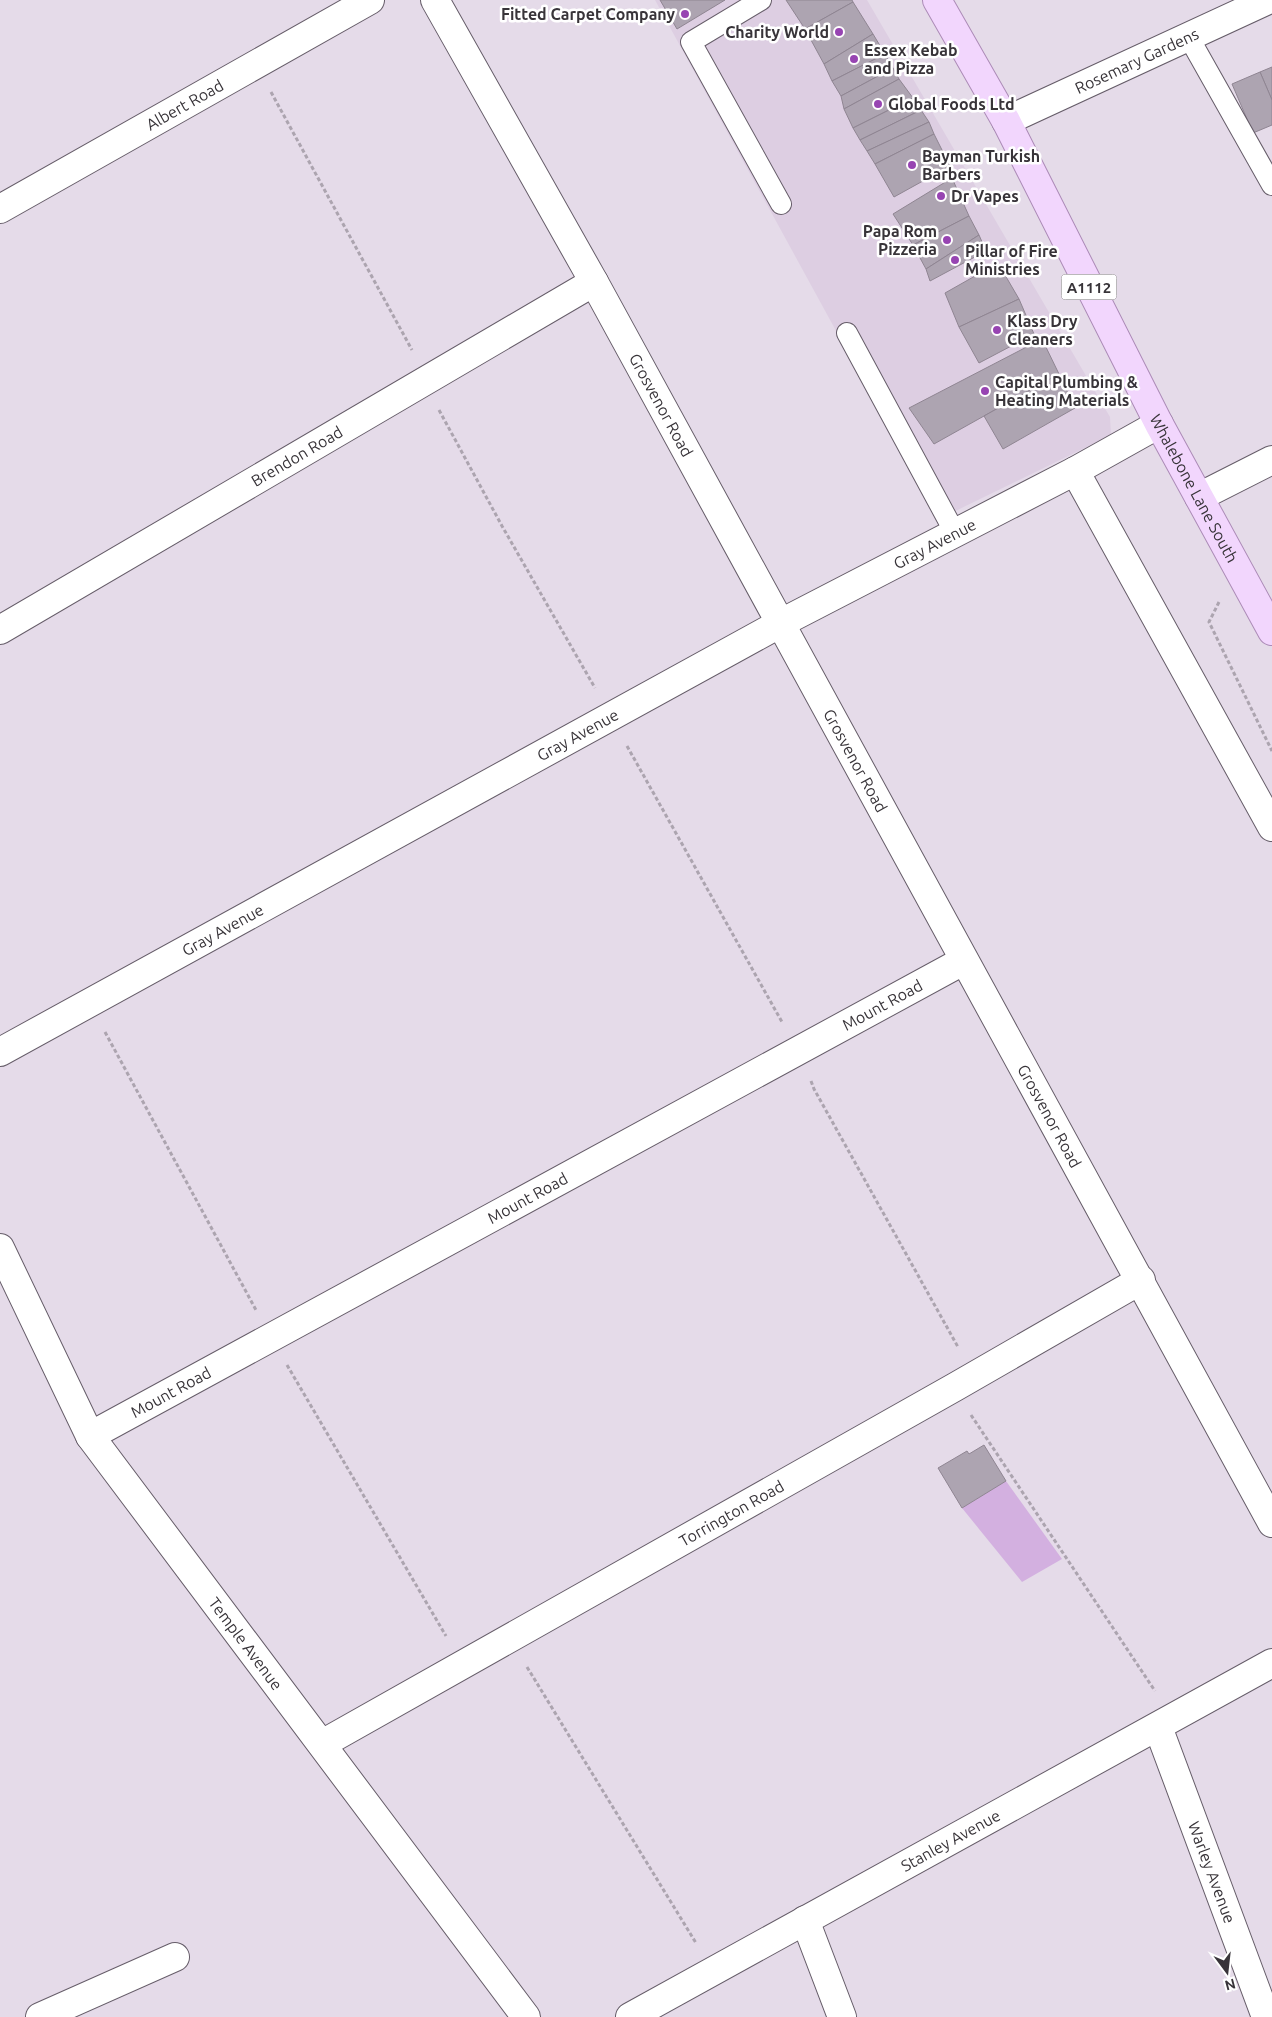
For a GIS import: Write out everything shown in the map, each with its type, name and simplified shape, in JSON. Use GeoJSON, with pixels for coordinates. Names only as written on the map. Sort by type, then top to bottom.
{"type":"FeatureCollection","features":[{"type":"Feature","properties":{"kind":"main road","name":"Whalebone Lane South"},"geometry":{"type":"LineString","coordinates":[[938,0],[1006,121],[1159,424],[1272,631]]}},
{"type":"Feature","properties":{"kind":"street","name":"Albert Road"},"geometry":{"type":"LineString","coordinates":[[0,209],[370,0]]}},
{"type":"Feature","properties":{"kind":"street","name":"Grosvenor Road"},"geometry":{"type":"LineString","coordinates":[[435,0],[594,282],[964,961],[1141,1280],[1272,1523]]}},
{"type":"Feature","properties":{"kind":"street","name":"Rosemary Gardens"},"geometry":{"type":"LineString","coordinates":[[1006,121],[1268,0]]}},
{"type":"Feature","properties":{"kind":"street","name":"Brendon Road"},"geometry":{"type":"LineString","coordinates":[[0,630],[594,282]]}},
{"type":"Feature","properties":{"kind":"street","name":"Gray Avenue"},"geometry":{"type":"LineString","coordinates":[[0,1052],[781,623],[1075,471],[1159,424]]}},
{"type":"Feature","properties":{"kind":"street"},"geometry":{"type":"LineString","coordinates":[[1199,496],[1272,460]]}},
{"type":"Feature","properties":{"kind":"street"},"geometry":{"type":"LineString","coordinates":[[1075,471],[1272,827]]}},
{"type":"Feature","properties":{"kind":"street","name":"Mount Road"},"geometry":{"type":"LineString","coordinates":[[90,1436],[964,961]]}},
{"type":"Feature","properties":{"kind":"street","name":"Temple Avenue"},"geometry":{"type":"LineString","coordinates":[[0,1248],[90,1436],[526,2017]]}},
{"type":"Feature","properties":{"kind":"street","name":"Torrington Road"},"geometry":{"type":"LineString","coordinates":[[322,1744],[1141,1280]]}},
{"type":"Feature","properties":{"kind":"street","name":"Stanley Avenue"},"geometry":{"type":"LineString","coordinates":[[630,2017],[1272,1663]]}},
{"type":"Feature","properties":{"kind":"street","name":"Warley Avenue"},"geometry":{"type":"LineString","coordinates":[[1166,1723],[1266,2017]]}},
{"type":"Feature","properties":{"kind":"street"},"geometry":{"type":"LineString","coordinates":[[805,1920],[842,2017]]}},
{"type":"Feature","properties":{"kind":"street"},"geometry":{"type":"LineString","coordinates":[[40,2017],[175,1957]]}},
{"type":"Feature","properties":{"kind":"lane"},"geometry":{"type":"LineString","coordinates":[[761,0],[691,42],[781,204]]}},
{"type":"Feature","properties":{"kind":"lane"},"geometry":{"type":"LineString","coordinates":[[1188,36],[1272,185]]}},
{"type":"Feature","properties":{"kind":"lane"},"geometry":{"type":"LineString","coordinates":[[847,333],[955,533]]}},
{"type":"Feature","properties":{"kind":"path"},"geometry":{"type":"LineString","coordinates":[[256,65],[413,351],[425,381],[502,526],[799,1050],[814,1089],[965,1381],[974,1420],[1166,1723]]}},
{"type":"Feature","properties":{"kind":"path"},"geometry":{"type":"LineString","coordinates":[[1214,632],[1272,750]]}},
{"type":"Feature","properties":{"kind":"path"},"geometry":{"type":"LineString","coordinates":[[89,1003],[271,1338],[463,1664]]}},
{"type":"Feature","properties":{"kind":"path"},"geometry":{"type":"LineString","coordinates":[[509,1638],[713,1971]]}},
{"type":"Feature","properties":{"kind":"shaded area"},"geometry":{"type":"Polygon","coordinates":[[[655,0],[867,0],[1110,417],[1111,435],[939,519],[655,0]]]}},
{"type":"Feature","properties":{"kind":"shaded area"},"geometry":{"type":"Polygon","coordinates":[[[1006,1481],[1062,1559],[1022,1582],[962,1508],[1006,1481]]]}},
{"type":"Feature","properties":{"kind":"building","name":"Fitted Carpet Company"},"geometry":{"type":"Polygon","coordinates":[[[660,0],[725,0],[677,29],[660,0]]]}},
{"type":"Feature","properties":{"kind":"building"},"geometry":{"type":"Polygon","coordinates":[[[786,0],[852,0],[853,2],[805,29],[786,0]]]}},
{"type":"Feature","properties":{"kind":"building","name":"Charity World"},"geometry":{"type":"Polygon","coordinates":[[[853,2],[873,34],[824,64],[805,29],[853,2]]]}},
{"type":"Feature","properties":{"kind":"building","name":"Essex Kebab and Pizza"},"geometry":{"type":"Polygon","coordinates":[[[873,34],[885,54],[832,81],[824,64],[873,34]]]}},
{"type":"Feature","properties":{"kind":"building"},"geometry":{"type":"Polygon","coordinates":[[[885,54],[893,68],[841,96],[832,81],[885,54]]]}},
{"type":"Feature","properties":{"kind":"building"},"geometry":{"type":"Polygon","coordinates":[[[1272,67],[1272,100],[1260,72],[1272,67]]]}},
{"type":"Feature","properties":{"kind":"building"},"geometry":{"type":"Polygon","coordinates":[[[893,68],[899,79],[844,109],[841,96],[893,68]]]}},
{"type":"Feature","properties":{"kind":"building"},"geometry":{"type":"Polygon","coordinates":[[[1260,72],[1272,100],[1272,125],[1253,133],[1232,84],[1260,72]]]}},
{"type":"Feature","properties":{"kind":"building","name":"Global Foods Ltd"},"geometry":{"type":"Polygon","coordinates":[[[899,79],[913,98],[853,128],[844,109],[899,79]]]}},
{"type":"Feature","properties":{"kind":"building"},"geometry":{"type":"Polygon","coordinates":[[[913,98],[921,110],[860,140],[853,128],[913,98]]]}},
{"type":"Feature","properties":{"kind":"building"},"geometry":{"type":"Polygon","coordinates":[[[921,110],[929,122],[867,151],[860,140],[921,110]]]}},
{"type":"Feature","properties":{"kind":"building"},"geometry":{"type":"Polygon","coordinates":[[[929,122],[934,134],[875,164],[867,151],[929,122]]]}},
{"type":"Feature","properties":{"kind":"building","name":"Bayman Turkish Barbers"},"geometry":{"type":"Polygon","coordinates":[[[934,134],[950,166],[894,197],[875,164],[934,134]]]}},
{"type":"Feature","properties":{"kind":"building","name":"Dr Vapes"},"geometry":{"type":"Polygon","coordinates":[[[952,178],[969,216],[913,245],[893,214],[952,178]]]}},
{"type":"Feature","properties":{"kind":"building","name":"Papa Rom Pizzeria"},"geometry":{"type":"Polygon","coordinates":[[[969,216],[979,235],[926,269],[913,245],[969,216]]]}},
{"type":"Feature","properties":{"kind":"building","name":"Pillar of Fire Ministries"},"geometry":{"type":"Polygon","coordinates":[[[979,235],[986,251],[930,281],[926,269],[979,235]]]}},
{"type":"Feature","properties":{"kind":"building"},"geometry":{"type":"Polygon","coordinates":[[[998,263],[1019,299],[959,327],[945,293],[998,263]]]}},
{"type":"Feature","properties":{"kind":"building","name":"Klass Dry Cleaners"},"geometry":{"type":"Polygon","coordinates":[[[1019,299],[1034,334],[979,363],[959,327],[1019,299]]]}},
{"type":"Feature","properties":{"kind":"building","name":"Capital Plumbing & Heating Materials"},"geometry":{"type":"Polygon","coordinates":[[[1042,339],[1059,374],[934,444],[909,408],[1042,339]]]}},
{"type":"Feature","properties":{"kind":"building"},"geometry":{"type":"Polygon","coordinates":[[[1059,374],[1075,408],[1003,449],[984,416],[1059,374]]]}},
{"type":"Feature","properties":{"kind":"building"},"geometry":{"type":"Polygon","coordinates":[[[984,1445],[1006,1481],[962,1508],[938,1468],[967,1451],[969,1454],[984,1445]]]}},
{"type":"Feature","properties":{"kind":"place","name":"Fitted Carpet Company"},"geometry":{"type":"Point","coordinates":[685,14]}},
{"type":"Feature","properties":{"kind":"place","name":"Charity World"},"geometry":{"type":"Point","coordinates":[839,32]}},
{"type":"Feature","properties":{"kind":"place","name":"Essex Kebab and Pizza"},"geometry":{"type":"Point","coordinates":[854,59]}},
{"type":"Feature","properties":{"kind":"place","name":"Global Foods Ltd"},"geometry":{"type":"Point","coordinates":[878,104]}},
{"type":"Feature","properties":{"kind":"place","name":"Bayman Turkish Barbers"},"geometry":{"type":"Point","coordinates":[912,165]}},
{"type":"Feature","properties":{"kind":"place","name":"Dr Vapes"},"geometry":{"type":"Point","coordinates":[941,196]}},
{"type":"Feature","properties":{"kind":"place","name":"Papa Rom Pizzeria"},"geometry":{"type":"Point","coordinates":[947,240]}},
{"type":"Feature","properties":{"kind":"place","name":"Pillar of Fire Ministries"},"geometry":{"type":"Point","coordinates":[955,260]}},
{"type":"Feature","properties":{"kind":"place","name":"Klass Dry Cleaners"},"geometry":{"type":"Point","coordinates":[997,330]}},
{"type":"Feature","properties":{"kind":"place","name":"Capital Plumbing & Heating Materials"},"geometry":{"type":"Point","coordinates":[985,391]}}]}
